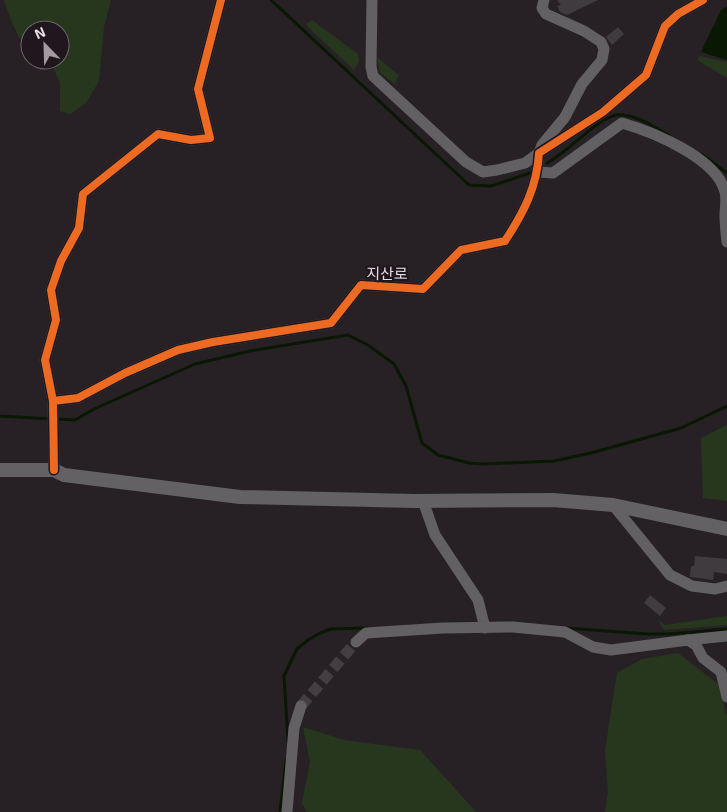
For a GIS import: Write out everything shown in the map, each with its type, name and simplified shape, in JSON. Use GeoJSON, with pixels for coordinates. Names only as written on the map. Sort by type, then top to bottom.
{"type":"FeatureCollection","features":[{"type":"Feature","properties":{"kind":"main road"},"geometry":{"type":"LineString","coordinates":[[0,470],[54,470],[64,475],[240,497],[553,500],[613,505],[727,529]]}},
{"type":"Feature","properties":{"kind":"street"},"geometry":{"type":"LineString","coordinates":[[54,470],[53,406],[46,360],[56,320],[51,290],[61,261],[79,228],[83,194],[158,134],[191,140],[210,138],[198,89],[221,0]]}},
{"type":"Feature","properties":{"kind":"street","name":"지산로"},"geometry":{"type":"LineString","coordinates":[[372,0],[371,67],[373,76],[466,162],[483,172],[526,163],[603,112],[646,75],[665,26],[678,14],[704,0]]}},
{"type":"Feature","properties":{"kind":"street","name":"지산로"},"geometry":{"type":"LineString","coordinates":[[53,406],[78,398],[126,373],[178,350],[214,342],[331,323],[361,285],[423,289],[461,250],[505,240],[522,215],[538,172],[539,153],[542,145],[565,117],[582,84],[602,60],[604,50],[601,42],[584,31],[546,14],[542,8],[544,0]]}},
{"type":"Feature","properties":{"kind":"street"},"geometry":{"type":"LineString","coordinates":[[538,172],[553,173],[622,123],[642,129],[686,150],[714,170],[725,192],[727,242]]}},
{"type":"Feature","properties":{"kind":"street"},"geometry":{"type":"LineString","coordinates":[[423,500],[435,535],[478,600],[485,628]]}},
{"type":"Feature","properties":{"kind":"street"},"geometry":{"type":"LineString","coordinates":[[613,505],[670,575],[692,586],[715,589],[727,586]]}},
{"type":"Feature","properties":{"kind":"street"},"geometry":{"type":"LineString","coordinates":[[356,642],[366,633],[514,627],[565,632],[593,647],[611,650],[727,636]]}},
{"type":"Feature","properties":{"kind":"street"},"geometry":{"type":"LineString","coordinates":[[688,640],[696,645],[703,658],[721,672],[727,697]]}},
{"type":"Feature","properties":{"kind":"street"},"geometry":{"type":"LineString","coordinates":[[287,812],[294,728],[301,706]]}},
{"type":"Feature","properties":{"kind":"shaded area"},"geometry":{"type":"Polygon","coordinates":[[[4,0],[111,0],[104,27],[99,81],[86,103],[70,114],[60,111],[60,83],[54,70],[70,70],[70,20],[20,20],[20,39],[4,0]]]}},
{"type":"Feature","properties":{"kind":"shaded area"},"geometry":{"type":"Polygon","coordinates":[[[727,6],[727,60],[701,52],[721,10],[727,6]]]}},
{"type":"Feature","properties":{"kind":"shaded area"},"geometry":{"type":"Polygon","coordinates":[[[312,20],[358,54],[359,61],[354,70],[310,29],[306,24],[312,20]]]}},
{"type":"Feature","properties":{"kind":"shaded area"},"geometry":{"type":"Polygon","coordinates":[[[700,56],[727,62],[727,78],[697,60],[700,56]]]}},
{"type":"Feature","properties":{"kind":"shaded area"},"geometry":{"type":"Polygon","coordinates":[[[377,57],[399,74],[395,84],[380,73],[377,57]]]}},
{"type":"Feature","properties":{"kind":"shaded area"},"geometry":{"type":"Polygon","coordinates":[[[727,425],[727,501],[703,498],[701,438],[727,425]]]}},
{"type":"Feature","properties":{"kind":"shaded area"},"geometry":{"type":"Polygon","coordinates":[[[727,616],[727,625],[664,630],[659,622],[665,625],[727,616]]]}},
{"type":"Feature","properties":{"kind":"shaded area"},"geometry":{"type":"Polygon","coordinates":[[[678,653],[718,684],[727,716],[727,812],[605,812],[608,792],[605,750],[617,673],[642,659],[678,653]]]}},
{"type":"Feature","properties":{"kind":"shaded area"},"geometry":{"type":"Polygon","coordinates":[[[303,727],[344,740],[420,750],[476,812],[307,812],[302,803],[310,762],[303,727]]]}},
{"type":"Feature","properties":{"kind":"building"},"geometry":{"type":"Polygon","coordinates":[[[557,0],[598,0],[567,15],[560,12],[557,6],[561,5],[557,0]]]}},
{"type":"Feature","properties":{"kind":"building"},"geometry":{"type":"Polygon","coordinates":[[[618,27],[624,34],[612,45],[606,37],[618,27]]]}},
{"type":"Feature","properties":{"kind":"building"},"geometry":{"type":"Polygon","coordinates":[[[695,556],[727,559],[727,574],[714,572],[713,580],[690,577],[691,566],[694,566],[695,556]]]}},
{"type":"Feature","properties":{"kind":"building"},"geometry":{"type":"Polygon","coordinates":[[[650,595],[666,608],[660,616],[644,603],[650,595]]]}},
{"type":"Feature","properties":{"kind":"waterway"},"geometry":{"type":"LineString","coordinates":[[271,0],[469,185],[491,186],[530,173]]}},
{"type":"Feature","properties":{"kind":"waterway"},"geometry":{"type":"LineString","coordinates":[[547,163],[564,152],[590,129],[616,115],[637,118],[670,136]]}},
{"type":"Feature","properties":{"kind":"waterway"},"geometry":{"type":"LineString","coordinates":[[701,154],[727,173]]}},
{"type":"Feature","properties":{"kind":"waterway"},"geometry":{"type":"LineString","coordinates":[[57,419],[75,420],[94,409],[195,364],[250,351],[348,335],[368,345],[394,364],[406,386],[422,443],[438,455],[469,463],[554,461],[591,453],[681,428],[727,406]]}},
{"type":"Feature","properties":{"kind":"waterway"},"geometry":{"type":"LineString","coordinates":[[0,416],[51,419]]}},
{"type":"Feature","properties":{"kind":"waterway"},"geometry":{"type":"LineString","coordinates":[[288,741],[284,676],[297,649],[308,640],[331,629],[367,628]]}},
{"type":"Feature","properties":{"kind":"waterway"},"geometry":{"type":"LineString","coordinates":[[566,628],[647,634],[727,629]]}},
{"type":"Feature","properties":{"kind":"waterway"},"geometry":{"type":"LineString","coordinates":[[280,812],[286,760]]}},
{"type":"Feature","properties":{"kind":"tunnel"},"geometry":{"type":"LineString","coordinates":[[301,706],[356,642]]}},
{"type":"Feature","properties":{"kind":"cycle path"},"geometry":{"type":"LineString","coordinates":[[53,401],[45,360],[56,320],[51,290],[61,261],[79,228],[83,194],[158,134],[191,140],[210,138],[198,89],[221,0]]}},
{"type":"Feature","properties":{"kind":"cycle path"},"geometry":{"type":"LineString","coordinates":[[54,470],[53,401],[78,398],[125,373],[178,350],[213,342],[331,323],[361,285],[423,289],[461,250],[505,241],[528,199],[536,177],[539,153],[603,112],[646,75],[665,26],[678,14],[703,0]]}}]}
